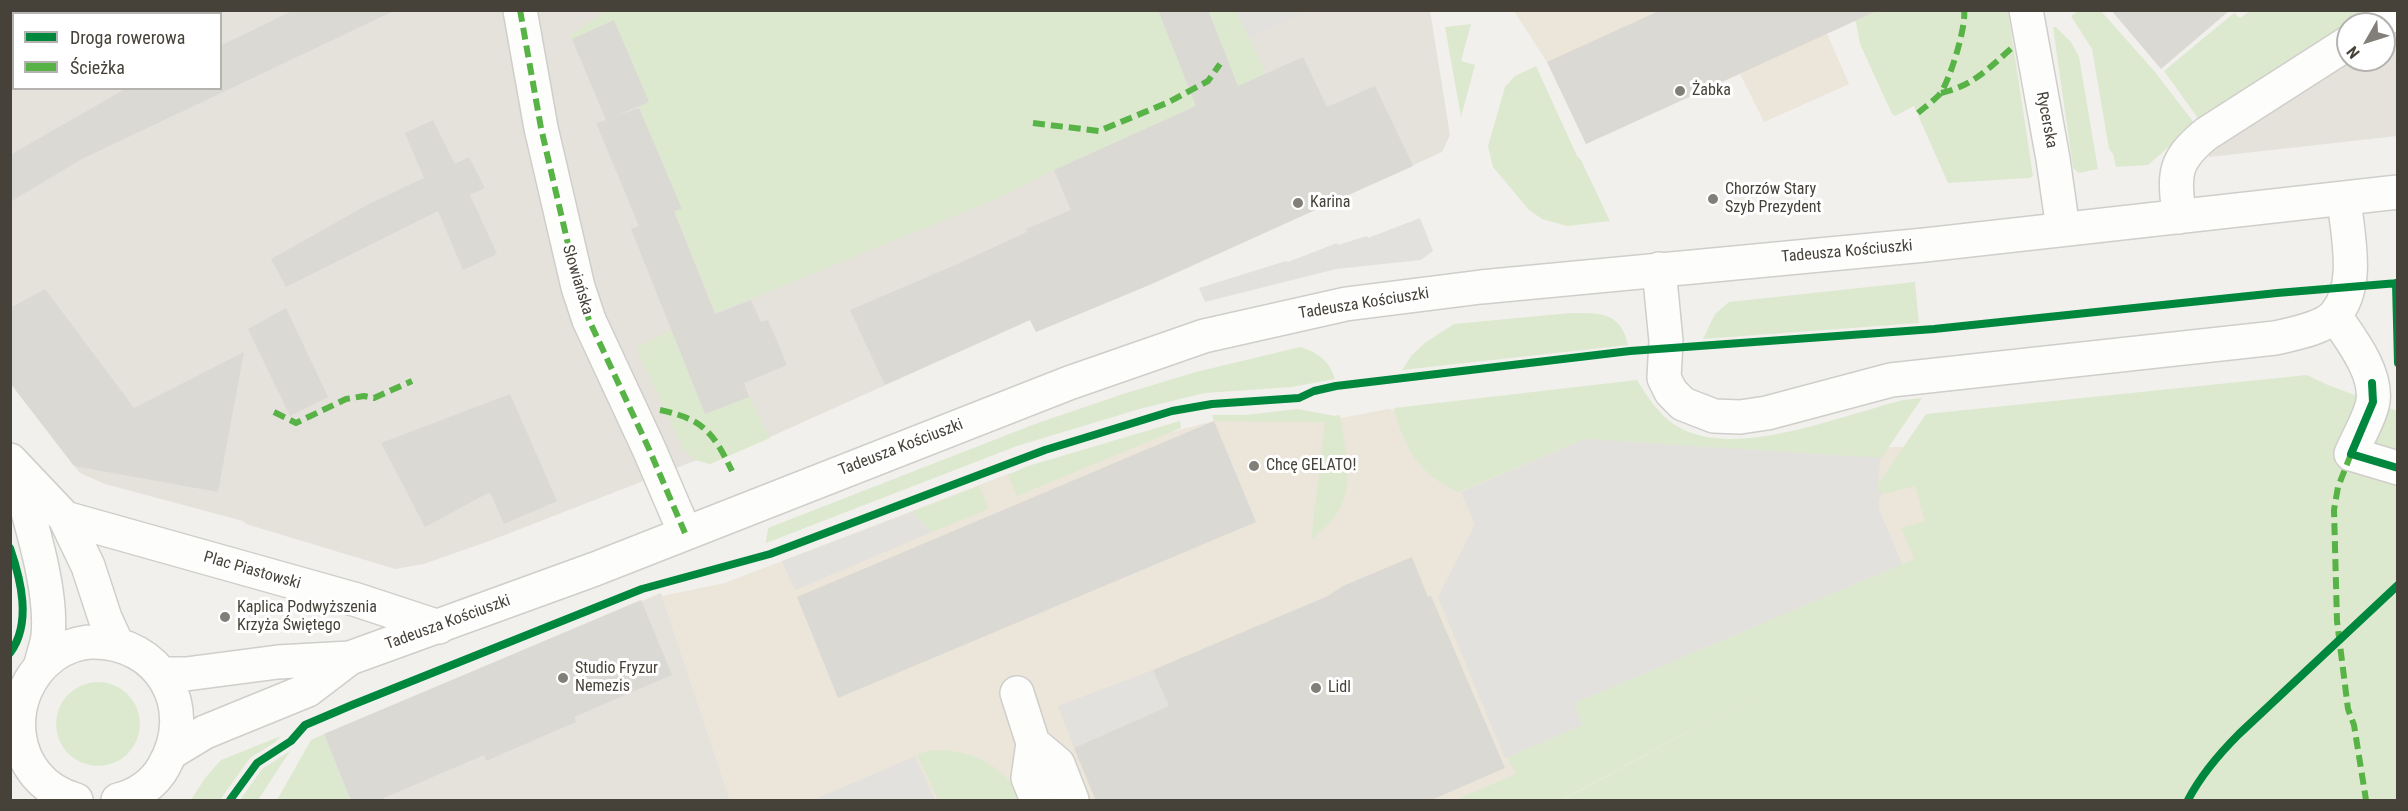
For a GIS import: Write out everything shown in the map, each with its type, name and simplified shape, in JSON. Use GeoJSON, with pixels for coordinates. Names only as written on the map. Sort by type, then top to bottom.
{"type":"FeatureCollection","features":[{"type":"Feature","properties":{"kind":"street","name":"Słowiańska"},"geometry":{"type":"LineString","coordinates":[[520,10],[541,128],[578,287],[589,320],[685,533]]}},
{"type":"Feature","properties":{"kind":"street","name":"Rycerska"},"geometry":{"type":"LineString","coordinates":[[2026,10],[2053,159],[2063,229]]}},
{"type":"Feature","properties":{"kind":"street"},"geometry":{"type":"LineString","coordinates":[[2179,217],[2176,171],[2184,155],[2194,144],[2336,51]]}},
{"type":"Feature","properties":{"kind":"street","name":"Tadeusza Kościuszki"},"geometry":{"type":"LineString","coordinates":[[162,674],[186,674],[278,662],[350,658],[439,627],[685,533],[1069,383],[1204,336],[1346,304],[1481,287],[1659,269],[1925,246],[2397,192]]}},
{"type":"Feature","properties":{"kind":"street"},"geometry":{"type":"LineString","coordinates":[[1659,269],[1666,341],[1664,378],[1671,392],[1683,404],[1713,416],[1740,417],[1767,413],[1900,378],[2275,338],[2311,329],[2335,316],[2348,287],[2350,255],[2344,198]]}},
{"type":"Feature","properties":{"kind":"street"},"geometry":{"type":"LineString","coordinates":[[2335,316],[2361,355],[2372,384],[2373,402],[2351,454],[2397,468]]}},
{"type":"Feature","properties":{"kind":"street"},"geometry":{"type":"LineString","coordinates":[[13,464],[65,518],[88,566],[105,618],[117,644]]}},
{"type":"Feature","properties":{"kind":"street"},"geometry":{"type":"LineString","coordinates":[[13,464],[40,559],[45,590],[48,636],[41,664]]}},
{"type":"Feature","properties":{"kind":"street","name":"Plac Piastowski"},"geometry":{"type":"LineString","coordinates":[[65,518],[357,600],[439,627]]}},
{"type":"Feature","properties":{"kind":"street"},"geometry":{"type":"LineString","coordinates":[[51,791],[21,752],[16,732],[15,702],[41,664],[64,648],[90,642],[117,644],[142,655],[162,674],[174,698],[178,725],[162,776]]}},
{"type":"Feature","properties":{"kind":"street","name":"Tadeusza Kościuszki"},"geometry":{"type":"LineString","coordinates":[[118,801],[144,789],[162,776],[205,732],[308,690],[350,658]]}},
{"type":"Feature","properties":{"kind":"street"},"geometry":{"type":"LineString","coordinates":[[1017,693],[1033,742],[1028,778],[1037,801]]}},
{"type":"Feature","properties":{"kind":"street"},"geometry":{"type":"LineString","coordinates":[[1033,742],[1058,764],[1072,801]]}},
{"type":"Feature","properties":{"kind":"shaded area"},"geometry":{"type":"Polygon","coordinates":[[[1430,10],[1450,135],[1442,152],[1152,284],[1036,332],[1030,320],[710,464],[697,460],[424,564],[395,569],[246,524],[243,521],[105,484],[80,473],[11,383],[11,11],[1430,10]]]}},
{"type":"Feature","properties":{"kind":"shaded area"},"geometry":{"type":"Polygon","coordinates":[[[1236,11],[1309,11],[1249,38],[1236,11]]]}},
{"type":"Feature","properties":{"kind":"shaded area"},"geometry":{"type":"Polygon","coordinates":[[[1514,11],[1817,11],[1849,84],[1764,122],[1740,74],[1586,144],[1547,62],[1514,11]]]}},
{"type":"Feature","properties":{"kind":"shaded area"},"geometry":{"type":"Polygon","coordinates":[[[2396,19],[2397,136],[2209,157],[2211,148],[2336,68],[2336,72],[2396,72],[2396,19]]]}},
{"type":"Feature","properties":{"kind":"shaded area"},"geometry":{"type":"Polygon","coordinates":[[[1420,218],[1433,251],[1421,260],[1336,269],[1205,302],[1199,288],[1288,262],[1337,243],[1338,245],[1367,236],[1368,238],[1420,218]]]}},
{"type":"Feature","properties":{"kind":"shaded area"},"geometry":{"type":"Polygon","coordinates":[[[1388,409],[1591,437],[1777,448],[1909,447],[1943,593],[1563,800],[730,800],[662,596],[725,583],[1008,474],[1214,421],[1326,421],[1388,409]]]}},
{"type":"Feature","properties":{"kind":"shaded area"},"geometry":{"type":"Polygon","coordinates":[[[1585,439],[1880,458],[1878,489],[1882,494],[1879,499],[1879,510],[1902,564],[1577,702],[1575,706],[1583,725],[1505,758],[1438,597],[1475,525],[1461,492],[1585,439]]]}},
{"type":"Feature","properties":{"kind":"shaded area"},"geometry":{"type":"Polygon","coordinates":[[[912,512],[932,532],[795,590],[782,561],[912,512]]]}},
{"type":"Feature","properties":{"kind":"shaded area"},"geometry":{"type":"Polygon","coordinates":[[[661,593],[730,800],[351,800],[324,734],[661,593]]]}},
{"type":"Feature","properties":{"kind":"shaded area"},"geometry":{"type":"Polygon","coordinates":[[[1153,670],[1169,706],[1074,748],[1058,706],[1153,670]]]}},
{"type":"Feature","properties":{"kind":"shaded area"},"geometry":{"type":"Polygon","coordinates":[[[915,756],[935,800],[816,799],[915,756]]]}},
{"type":"Feature","properties":{"kind":"green space"},"geometry":{"type":"Polygon","coordinates":[[[608,10],[1236,11],[1266,74],[1054,170],[996,199],[716,313],[674,211],[681,208],[639,106],[649,102],[613,21],[572,39],[570,35],[608,10]]]}},
{"type":"Feature","properties":{"kind":"green space"},"geometry":{"type":"Polygon","coordinates":[[[1850,11],[2008,11],[2033,176],[1948,183],[1914,106],[1895,116],[1892,114],[1860,44],[1856,23],[1850,11]]]}},
{"type":"Feature","properties":{"kind":"green space"},"geometry":{"type":"Polygon","coordinates":[[[2078,11],[2101,11],[2155,72],[2195,124],[2148,165],[2116,167],[2113,154],[2109,149],[2092,49],[2071,16],[2078,11]]]}},
{"type":"Feature","properties":{"kind":"green space"},"geometry":{"type":"Polygon","coordinates":[[[2250,11],[2364,11],[2336,12],[2336,30],[2200,121],[2164,71],[2234,13],[2240,18],[2250,11]]]}},
{"type":"Feature","properties":{"kind":"green space"},"geometry":{"type":"Polygon","coordinates":[[[1471,24],[1461,61],[1475,65],[1461,117],[1445,27],[1471,24]]]}},
{"type":"Feature","properties":{"kind":"green space"},"geometry":{"type":"Polygon","coordinates":[[[2053,27],[2056,27],[2071,42],[2079,57],[2098,169],[2079,173],[2073,168],[2053,27]]]}},
{"type":"Feature","properties":{"kind":"green space"},"geometry":{"type":"Polygon","coordinates":[[[1536,66],[1610,221],[1567,226],[1542,219],[1529,210],[1493,167],[1488,146],[1505,87],[1515,76],[1536,66]]]}},
{"type":"Feature","properties":{"kind":"green space"},"geometry":{"type":"Polygon","coordinates":[[[1915,282],[1919,323],[1703,339],[1715,314],[1729,302],[1915,282]]]}},
{"type":"Feature","properties":{"kind":"green space"},"geometry":{"type":"Polygon","coordinates":[[[1570,313],[1607,316],[1620,326],[1628,345],[1402,370],[1411,356],[1426,342],[1454,324],[1570,313]]]}},
{"type":"Feature","properties":{"kind":"green space"},"geometry":{"type":"Polygon","coordinates":[[[672,330],[705,414],[749,397],[770,438],[710,464],[695,460],[683,448],[636,348],[672,330]]]}},
{"type":"Feature","properties":{"kind":"green space"},"geometry":{"type":"Polygon","coordinates":[[[1300,347],[1322,358],[1330,367],[1335,379],[1292,387],[1205,393],[1143,408],[1017,446],[766,543],[768,528],[1035,424],[1196,372],[1300,347]]]}},
{"type":"Feature","properties":{"kind":"green space"},"geometry":{"type":"Polygon","coordinates":[[[2307,375],[2397,411],[2397,800],[1563,800],[1772,686],[1561,800],[1455,800],[1516,774],[1507,757],[1582,725],[1575,706],[1577,702],[1914,559],[1901,528],[1925,521],[1915,486],[1882,494],[1878,489],[1878,484],[1926,414],[2307,375]]]}},
{"type":"Feature","properties":{"kind":"green space"},"geometry":{"type":"Polygon","coordinates":[[[1637,380],[1659,411],[1675,425],[1699,435],[1726,439],[1788,432],[1903,400],[1922,398],[1880,460],[1880,458],[1585,439],[1458,492],[1434,478],[1410,451],[1394,408],[1637,380]]]}},
{"type":"Feature","properties":{"kind":"green space"},"geometry":{"type":"Polygon","coordinates":[[[1298,409],[1340,415],[1348,468],[1344,498],[1338,512],[1311,540],[1325,422],[1214,421],[1212,415],[1245,415],[1298,409]]]}},
{"type":"Feature","properties":{"kind":"green space"},"geometry":{"type":"Polygon","coordinates":[[[1180,421],[1181,428],[1017,496],[1008,475],[1028,466],[1180,421]]]}},
{"type":"Feature","properties":{"kind":"green space"},"geometry":{"type":"Polygon","coordinates":[[[979,486],[988,509],[932,532],[912,512],[979,486]]]}},
{"type":"Feature","properties":{"kind":"green space"},"geometry":{"type":"Polygon","coordinates":[[[98,682],[114,685],[128,694],[137,708],[140,724],[137,740],[128,754],[114,763],[98,766],[82,763],[68,754],[59,740],[56,724],[59,708],[68,694],[82,685],[98,682]]]}},
{"type":"Feature","properties":{"kind":"green space"},"geometry":{"type":"Polygon","coordinates":[[[324,734],[351,800],[277,800],[311,740],[324,734]]]}},
{"type":"Feature","properties":{"kind":"green space"},"geometry":{"type":"Polygon","coordinates":[[[281,736],[250,758],[220,800],[191,800],[205,778],[221,760],[281,736]]]}},
{"type":"Feature","properties":{"kind":"green space"},"geometry":{"type":"Polygon","coordinates":[[[948,750],[974,756],[986,762],[1006,778],[1021,800],[938,800],[917,754],[948,750]]]}},
{"type":"Feature","properties":{"kind":"green space"},"geometry":{"type":"Polygon","coordinates":[[[290,751],[258,800],[240,800],[262,769],[290,751]]]}},
{"type":"Feature","properties":{"kind":"building"},"geometry":{"type":"Polygon","coordinates":[[[294,10],[396,10],[82,159],[10,202],[10,155],[124,90],[222,90],[222,45],[294,10]]]}},
{"type":"Feature","properties":{"kind":"building"},"geometry":{"type":"Polygon","coordinates":[[[1158,10],[1208,10],[1238,86],[1303,57],[1327,107],[1375,86],[1413,166],[1149,285],[1036,332],[1030,320],[885,385],[850,310],[953,266],[1027,232],[1026,229],[1071,210],[1054,170],[1196,106],[1158,10]]]}},
{"type":"Feature","properties":{"kind":"building"},"geometry":{"type":"Polygon","coordinates":[[[1661,10],[1879,10],[1586,144],[1547,62],[1661,10]]]}},
{"type":"Feature","properties":{"kind":"building"},"geometry":{"type":"Polygon","coordinates":[[[2111,10],[2230,10],[2161,69],[2111,10]]]}},
{"type":"Feature","properties":{"kind":"building"},"geometry":{"type":"Polygon","coordinates":[[[614,20],[649,102],[613,117],[639,108],[682,209],[674,211],[715,314],[751,300],[761,322],[768,320],[787,365],[744,383],[749,397],[705,414],[631,229],[639,226],[596,123],[606,120],[572,39],[614,20]]]}},
{"type":"Feature","properties":{"kind":"building"},"geometry":{"type":"Polygon","coordinates":[[[433,120],[455,164],[469,157],[485,188],[470,195],[497,254],[463,270],[438,211],[286,287],[271,259],[369,204],[424,178],[405,133],[433,120]]]}},
{"type":"Feature","properties":{"kind":"building"},"geometry":{"type":"Polygon","coordinates":[[[45,289],[134,408],[244,352],[218,492],[74,466],[10,383],[10,308],[45,289]]]}},
{"type":"Feature","properties":{"kind":"building"},"geometry":{"type":"Polygon","coordinates":[[[286,308],[328,397],[290,416],[248,329],[286,308]]]}},
{"type":"Feature","properties":{"kind":"building"},"geometry":{"type":"Polygon","coordinates":[[[510,394],[557,501],[504,524],[490,492],[425,527],[381,443],[510,394]]]}},
{"type":"Feature","properties":{"kind":"building"},"geometry":{"type":"Polygon","coordinates":[[[1214,421],[1256,522],[838,698],[797,597],[1214,421]]]}},
{"type":"Feature","properties":{"kind":"building","name":"Lidl"},"geometry":{"type":"Polygon","coordinates":[[[1412,557],[1505,768],[1429,801],[1096,801],[1074,748],[1169,706],[1153,670],[1328,596],[1343,586],[1412,557]]]}},
{"type":"Feature","properties":{"kind":"building"},"geometry":{"type":"Polygon","coordinates":[[[641,600],[672,675],[574,717],[576,722],[486,761],[484,755],[377,801],[351,801],[324,734],[641,600]]]}},
{"type":"Feature","properties":{"kind":"marked path"},"geometry":{"type":"LineString","coordinates":[[520,10],[541,128],[578,287],[589,320],[685,533]]}},
{"type":"Feature","properties":{"kind":"marked path"},"geometry":{"type":"LineString","coordinates":[[1918,113],[1939,95],[1948,79],[1960,41],[1964,10]]}},
{"type":"Feature","properties":{"kind":"marked path"},"geometry":{"type":"LineString","coordinates":[[1941,93],[1972,81],[2014,46]]}},
{"type":"Feature","properties":{"kind":"marked path"},"geometry":{"type":"LineString","coordinates":[[1033,123],[1099,131],[1169,102],[1208,81],[1220,64]]}},
{"type":"Feature","properties":{"kind":"marked path"},"geometry":{"type":"LineString","coordinates":[[274,412],[296,423],[346,399],[364,396],[374,398],[412,381]]}},
{"type":"Feature","properties":{"kind":"marked path"},"geometry":{"type":"LineString","coordinates":[[660,410],[687,418],[705,429],[719,446],[732,471]]}},
{"type":"Feature","properties":{"kind":"marked path"},"geometry":{"type":"LineString","coordinates":[[2351,454],[2338,487],[2334,510],[2337,621],[2348,709],[2354,725],[2366,800]]}},
{"type":"Feature","properties":{"kind":"cycle path"},"geometry":{"type":"LineString","coordinates":[[2396,283],[2398,363]]}},
{"type":"Feature","properties":{"kind":"cycle path"},"geometry":{"type":"LineString","coordinates":[[230,800],[257,763],[291,741],[305,725],[352,705],[642,589],[770,554],[1045,450],[1172,411],[1212,404],[1299,398],[1314,391],[1336,386],[1630,351],[1934,329],[2277,293],[2398,283]]}},
{"type":"Feature","properties":{"kind":"cycle path"},"geometry":{"type":"LineString","coordinates":[[2372,383],[2373,402],[2351,454],[2398,468]]}},
{"type":"Feature","properties":{"kind":"cycle path"},"geometry":{"type":"LineString","coordinates":[[10,548],[21,587],[23,615],[17,641],[10,653]]}},
{"type":"Feature","properties":{"kind":"cycle path"},"geometry":{"type":"LineString","coordinates":[[2188,800],[2205,773],[2232,742],[2398,585]]}},
{"type":"Feature","properties":{"kind":"place","name":"Żabka"},"geometry":{"type":"Point","coordinates":[1680,91]}},
{"type":"Feature","properties":{"kind":"place","name":"Chorzów Stary Szyb Prezydent"},"geometry":{"type":"Point","coordinates":[1713,199]}},
{"type":"Feature","properties":{"kind":"place","name":"Karina"},"geometry":{"type":"Point","coordinates":[1298,203]}},
{"type":"Feature","properties":{"kind":"place","name":"Chcę GELATO!"},"geometry":{"type":"Point","coordinates":[1254,466]}},
{"type":"Feature","properties":{"kind":"place","name":"Kaplica Podwyższenia Krzyża Świętego"},"geometry":{"type":"Point","coordinates":[225,617]}},
{"type":"Feature","properties":{"kind":"place","name":"Studio Fryzur Nemezis"},"geometry":{"type":"Point","coordinates":[563,678]}},
{"type":"Feature","properties":{"kind":"place","name":"Lidl"},"geometry":{"type":"Point","coordinates":[1316,688]}}]}
